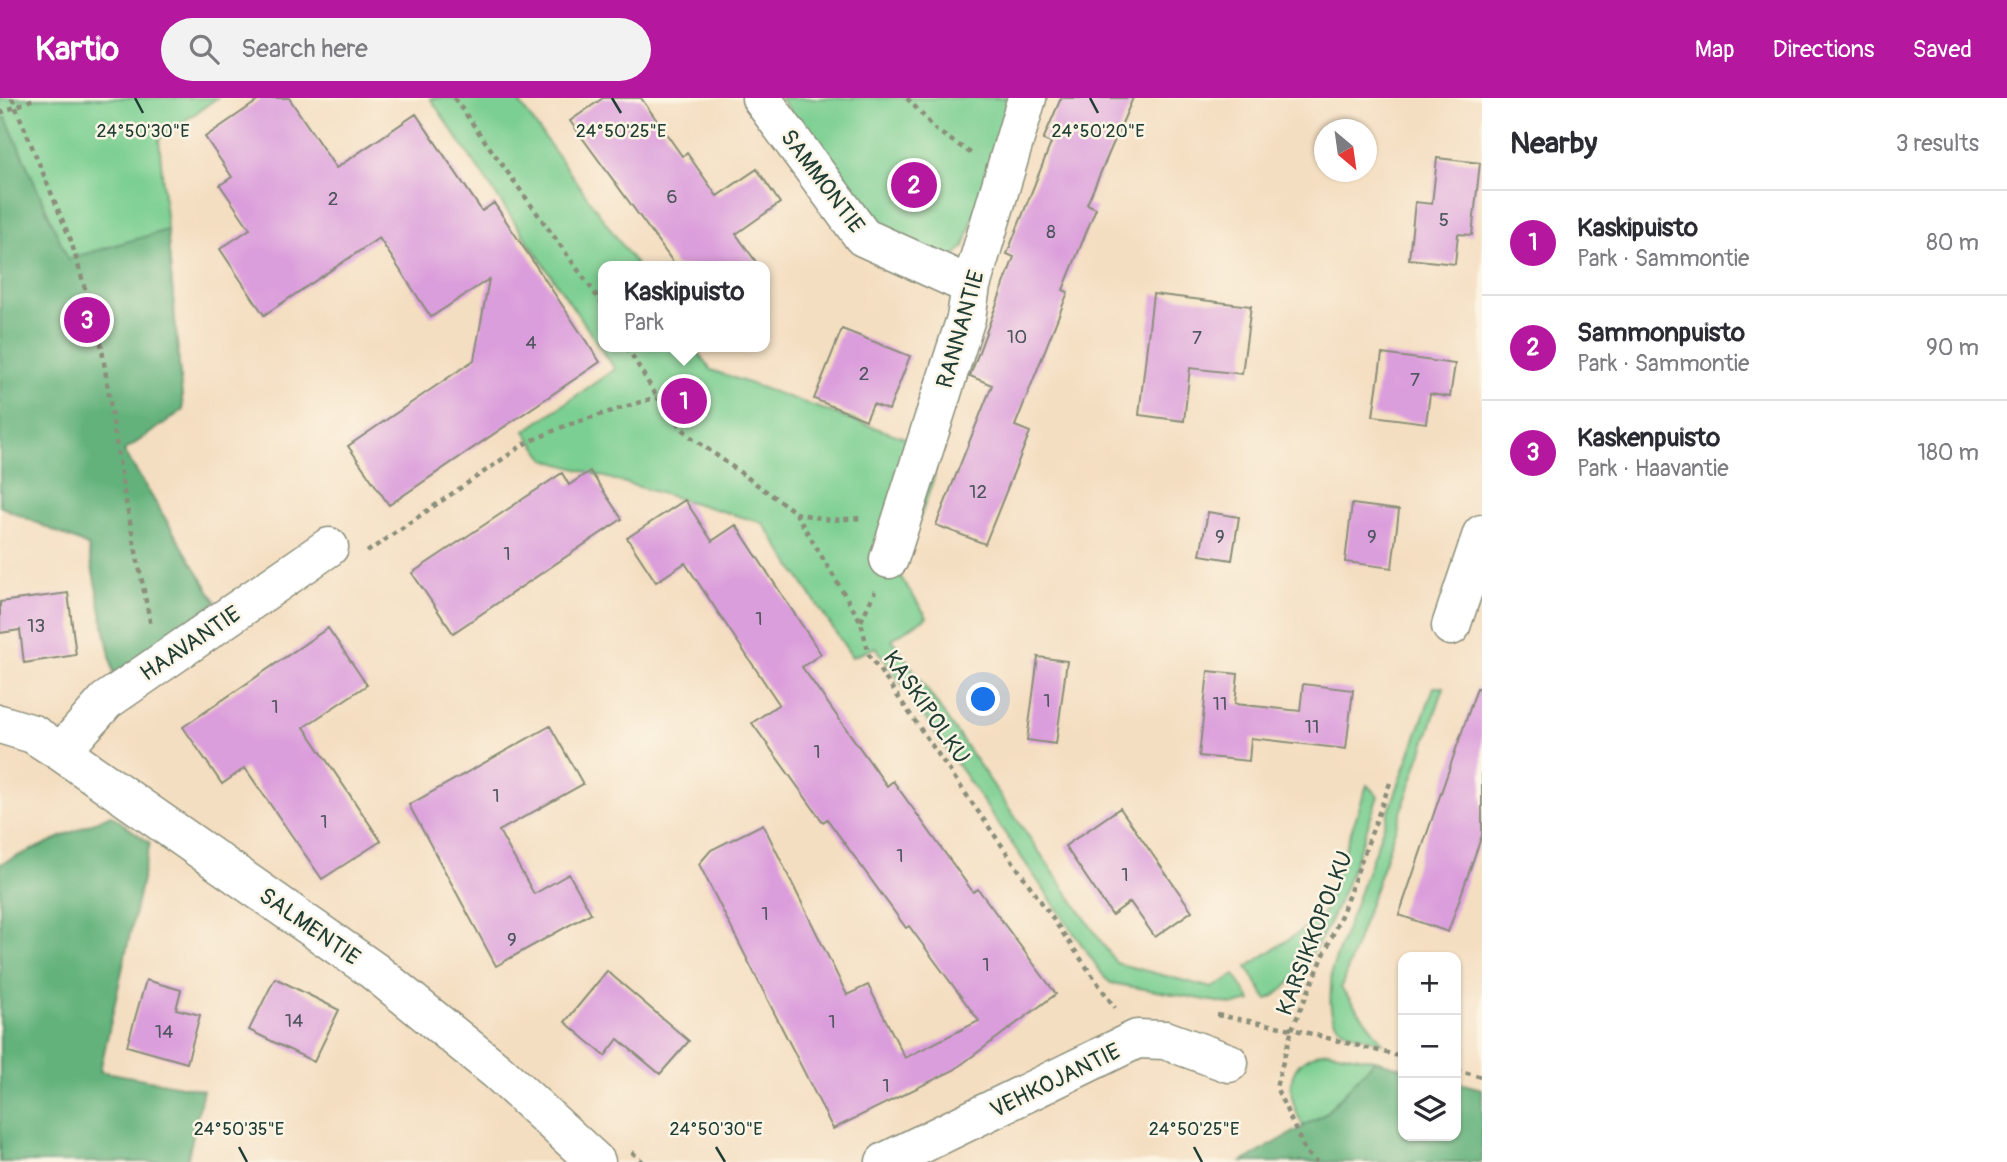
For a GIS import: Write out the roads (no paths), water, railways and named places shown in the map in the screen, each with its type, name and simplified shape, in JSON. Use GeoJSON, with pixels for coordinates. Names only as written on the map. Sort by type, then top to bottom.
{"type":"FeatureCollection","features":[{"type":"Feature","properties":{"kind":"street","name":"SAMMONTIE"},"geometry":{"type":"LineString","coordinates":[[761,98],[863,237],[971,286]]}},
{"type":"Feature","properties":{"kind":"street","name":"RANNANTIE"},"geometry":{"type":"LineString","coordinates":[[889,559],[966,318],[971,286],[1027,98]]}},
{"type":"Feature","properties":{"kind":"street"},"geometry":{"type":"LineString","coordinates":[[1451,626],[1482,534]]}},
{"type":"Feature","properties":{"kind":"street","name":"HAAVANTIE"},"geometry":{"type":"LineString","coordinates":[[61,752],[106,701],[170,656],[344,552]]}},
{"type":"Feature","properties":{"kind":"street","name":"SALMENTIE"},"geometry":{"type":"LineString","coordinates":[[0,724],[33,734],[61,752],[374,971],[497,1071],[596,1162]]}},
{"type":"Feature","properties":{"kind":"street","name":"VEHKOJANTIE"},"geometry":{"type":"LineString","coordinates":[[885,1162],[1138,1039],[1165,1040],[1229,1063]]}},
{"type":"Feature","properties":{"kind":"place","name":"Sammonpuisto"},"geometry":{"type":"Point","coordinates":[914,185]}},
{"type":"Feature","properties":{"kind":"place","name":"Kaskenpuisto"},"geometry":{"type":"Point","coordinates":[87,320]}},
{"type":"Feature","properties":{"kind":"place","name":"Kaskipuisto"},"geometry":{"type":"Point","coordinates":[684,401]}}]}
